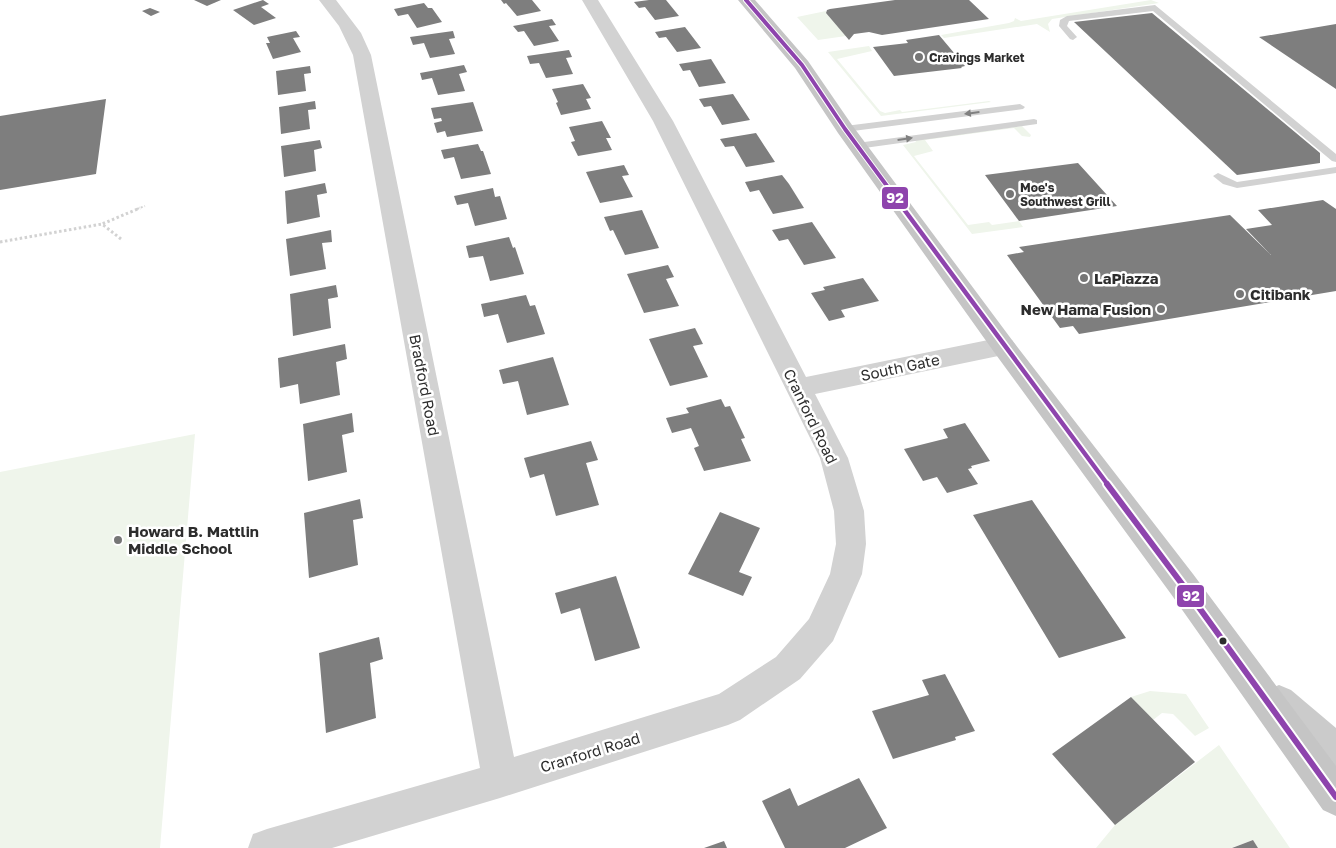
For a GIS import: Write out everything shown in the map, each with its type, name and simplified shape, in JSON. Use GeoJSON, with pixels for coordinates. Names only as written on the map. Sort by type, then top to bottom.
{"type":"FeatureCollection","features":[{"type":"Feature","properties":{"kind":"main road"},"geometry":{"type":"LineString","coordinates":[[746,0],[802,65],[851,137],[1003,346],[1250,677],[1336,796]]}},
{"type":"Feature","properties":{"kind":"main road"},"geometry":{"type":"LineString","coordinates":[[1250,677],[1336,752]]}},
{"type":"Feature","properties":{"kind":"street","name":"Bradford Road"},"geometry":{"type":"LineString","coordinates":[[327,0],[347,23],[356,38],[362,55],[500,780]]}},
{"type":"Feature","properties":{"kind":"street","name":"Cranford Road"},"geometry":{"type":"LineString","coordinates":[[267,848],[500,780],[728,708],[788,668],[821,630],[846,574],[851,544],[849,511],[834,458],[663,121],[590,0]]}},
{"type":"Feature","properties":{"kind":"street","name":"South Gate"},"geometry":{"type":"LineString","coordinates":[[798,388],[1003,346]]}},
{"type":"Feature","properties":{"kind":"lane"},"geometry":{"type":"LineString","coordinates":[[1073,37],[1063,26],[1063,22],[1068,19],[1155,8],[1336,159]]}},
{"type":"Feature","properties":{"kind":"lane"},"geometry":{"type":"LineString","coordinates":[[851,137],[1020,107]]}},
{"type":"Feature","properties":{"kind":"lane"},"geometry":{"type":"LineString","coordinates":[[851,137],[1034,122]]}},
{"type":"Feature","properties":{"kind":"lane"},"geometry":{"type":"LineString","coordinates":[[1218,176],[1227,182],[1237,185],[1336,170]]}},
{"type":"Feature","properties":{"kind":"path"},"geometry":{"type":"LineString","coordinates":[[0,242],[102,224],[145,206]]}},
{"type":"Feature","properties":{"kind":"path"},"geometry":{"type":"LineString","coordinates":[[102,224],[121,239]]}},
{"type":"Feature","properties":{"kind":"shaded area"},"geometry":{"type":"Polygon","coordinates":[[[1151,0],[1159,3],[1052,19],[1048,24],[1050,32],[1037,24],[944,38],[941,35],[1009,23],[1014,21],[1015,18],[1021,21],[1151,0]]]}},
{"type":"Feature","properties":{"kind":"shaded area"},"geometry":{"type":"Polygon","coordinates":[[[826,11],[846,36],[818,40],[797,17],[826,11]]]}},
{"type":"Feature","properties":{"kind":"shaded area"},"geometry":{"type":"Polygon","coordinates":[[[869,46],[872,51],[837,59],[880,111],[885,113],[900,110],[902,112],[991,102],[881,116],[828,52],[869,46]]]}},
{"type":"Feature","properties":{"kind":"shaded area"},"geometry":{"type":"Polygon","coordinates":[[[1022,126],[1031,135],[1030,137],[1022,136],[1014,128],[925,140],[933,151],[914,156],[968,225],[989,222],[992,225],[1019,221],[1023,227],[972,234],[903,145],[916,142],[915,140],[1022,126]]]}},
{"type":"Feature","properties":{"kind":"shaded area"},"geometry":{"type":"Polygon","coordinates":[[[195,434],[160,848],[0,848],[0,472],[195,434]]]}},
{"type":"Feature","properties":{"kind":"shaded area"},"geometry":{"type":"Polygon","coordinates":[[[1150,691],[1186,694],[1209,728],[1195,736],[1173,714],[1162,713],[1153,720],[1131,697],[1150,691]]]}},
{"type":"Feature","properties":{"kind":"shaded area"},"geometry":{"type":"Polygon","coordinates":[[[1219,745],[1290,848],[1258,848],[1253,840],[1231,848],[1096,848],[1115,825],[1219,745]]]}},
{"type":"Feature","properties":{"kind":"building"},"geometry":{"type":"Polygon","coordinates":[[[194,0],[221,0],[207,6],[194,0]]]}},
{"type":"Feature","properties":{"kind":"building"},"geometry":{"type":"Polygon","coordinates":[[[263,0],[269,4],[261,7],[276,18],[254,25],[233,10],[263,0]]]}},
{"type":"Feature","properties":{"kind":"building"},"geometry":{"type":"Polygon","coordinates":[[[501,0],[532,0],[541,11],[517,16],[501,0]]]}},
{"type":"Feature","properties":{"kind":"building"},"geometry":{"type":"Polygon","coordinates":[[[666,0],[679,16],[655,20],[645,7],[639,8],[634,2],[666,0]]]}},
{"type":"Feature","properties":{"kind":"building"},"geometry":{"type":"Polygon","coordinates":[[[895,0],[969,0],[989,19],[882,35],[869,32],[854,34],[849,40],[826,13],[830,9],[895,0]]]}},
{"type":"Feature","properties":{"kind":"building"},"geometry":{"type":"Polygon","coordinates":[[[424,3],[428,8],[432,8],[442,22],[417,28],[408,14],[398,16],[394,9],[424,3]]]}},
{"type":"Feature","properties":{"kind":"building"},"geometry":{"type":"Polygon","coordinates":[[[150,8],[160,12],[151,16],[142,11],[150,8]]]}},
{"type":"Feature","properties":{"kind":"building"},"geometry":{"type":"Polygon","coordinates":[[[1152,13],[1320,153],[1320,163],[1237,175],[1074,22],[1152,13]]]}},
{"type":"Feature","properties":{"kind":"building"},"geometry":{"type":"Polygon","coordinates":[[[552,19],[556,25],[549,26],[559,41],[534,46],[524,31],[518,32],[513,26],[552,19]]]}},
{"type":"Feature","properties":{"kind":"building"},"geometry":{"type":"Polygon","coordinates":[[[1336,24],[1336,89],[1259,37],[1336,24]]]}},
{"type":"Feature","properties":{"kind":"building"},"geometry":{"type":"Polygon","coordinates":[[[685,27],[701,48],[677,52],[666,37],[659,38],[655,32],[685,27]]]}},
{"type":"Feature","properties":{"kind":"building"},"geometry":{"type":"Polygon","coordinates":[[[296,31],[300,37],[293,38],[301,52],[273,59],[266,43],[270,43],[267,37],[296,31]]]}},
{"type":"Feature","properties":{"kind":"building"},"geometry":{"type":"Polygon","coordinates":[[[453,31],[455,38],[449,39],[455,54],[430,58],[424,43],[413,45],[410,37],[453,31]]]}},
{"type":"Feature","properties":{"kind":"building","name":"Cravings Market"},"geometry":{"type":"Polygon","coordinates":[[[939,35],[965,66],[962,68],[894,76],[873,47],[908,43],[906,40],[939,35]]]}},
{"type":"Feature","properties":{"kind":"building"},"geometry":{"type":"Polygon","coordinates":[[[569,50],[572,57],[566,58],[573,74],[546,78],[539,63],[530,64],[527,56],[569,50]]]}},
{"type":"Feature","properties":{"kind":"building"},"geometry":{"type":"Polygon","coordinates":[[[711,59],[726,83],[699,87],[690,70],[683,71],[679,64],[711,59]]]}},
{"type":"Feature","properties":{"kind":"building"},"geometry":{"type":"Polygon","coordinates":[[[464,65],[467,72],[459,74],[465,91],[438,95],[432,78],[422,80],[420,73],[464,65]]]}},
{"type":"Feature","properties":{"kind":"building"},"geometry":{"type":"Polygon","coordinates":[[[310,66],[311,73],[304,74],[306,91],[278,95],[276,71],[310,66]]]}},
{"type":"Feature","properties":{"kind":"building"},"geometry":{"type":"Polygon","coordinates":[[[583,84],[591,98],[586,99],[591,109],[561,115],[552,89],[583,84]]]}},
{"type":"Feature","properties":{"kind":"building"},"geometry":{"type":"Polygon","coordinates":[[[733,94],[750,120],[722,125],[711,106],[704,107],[699,99],[733,94]]]}},
{"type":"Feature","properties":{"kind":"building"},"geometry":{"type":"Polygon","coordinates":[[[106,99],[96,174],[0,190],[0,116],[106,99]]]}},
{"type":"Feature","properties":{"kind":"building"},"geometry":{"type":"Polygon","coordinates":[[[315,101],[316,109],[308,110],[310,129],[281,134],[279,107],[315,101]]]}},
{"type":"Feature","properties":{"kind":"building"},"geometry":{"type":"Polygon","coordinates":[[[473,102],[483,131],[447,137],[445,131],[437,133],[434,123],[442,121],[441,118],[434,119],[431,108],[473,102]]]}},
{"type":"Feature","properties":{"kind":"building"},"geometry":{"type":"Polygon","coordinates":[[[602,121],[611,138],[606,138],[612,150],[578,156],[571,142],[575,141],[569,127],[602,121]]]}},
{"type":"Feature","properties":{"kind":"building"},"geometry":{"type":"Polygon","coordinates":[[[756,133],[775,162],[746,167],[734,146],[725,147],[720,139],[756,133]]]}},
{"type":"Feature","properties":{"kind":"building"},"geometry":{"type":"Polygon","coordinates":[[[320,140],[322,148],[314,150],[316,171],[284,177],[281,146],[320,140]]]}},
{"type":"Feature","properties":{"kind":"building"},"geometry":{"type":"Polygon","coordinates":[[[478,144],[481,151],[483,151],[491,174],[461,179],[454,157],[444,159],[441,150],[478,144]]]}},
{"type":"Feature","properties":{"kind":"building"},"geometry":{"type":"Polygon","coordinates":[[[1078,163],[1117,206],[1019,221],[985,175],[1078,163]]]}},
{"type":"Feature","properties":{"kind":"building"},"geometry":{"type":"Polygon","coordinates":[[[624,165],[629,175],[622,176],[633,197],[600,203],[586,172],[624,165]]]}},
{"type":"Feature","properties":{"kind":"building"},"geometry":{"type":"Polygon","coordinates":[[[782,175],[804,208],[773,214],[759,190],[750,192],[745,182],[782,175]]]}},
{"type":"Feature","properties":{"kind":"building"},"geometry":{"type":"Polygon","coordinates":[[[325,183],[327,193],[317,195],[320,217],[287,224],[285,191],[325,183]]]}},
{"type":"Feature","properties":{"kind":"building"},"geometry":{"type":"Polygon","coordinates":[[[493,188],[495,197],[500,196],[507,219],[475,226],[468,203],[457,205],[454,196],[493,188]]]}},
{"type":"Feature","properties":{"kind":"building"},"geometry":{"type":"Polygon","coordinates":[[[1323,200],[1336,209],[1336,291],[1079,334],[1073,326],[1060,328],[1007,255],[1024,252],[1019,247],[1230,215],[1271,255],[1246,229],[1272,225],[1258,210],[1323,200]]]}},
{"type":"Feature","properties":{"kind":"building"},"geometry":{"type":"Polygon","coordinates":[[[642,210],[659,248],[625,255],[613,230],[610,231],[604,217],[642,210]]]}},
{"type":"Feature","properties":{"kind":"building"},"geometry":{"type":"Polygon","coordinates":[[[812,222],[836,258],[804,265],[788,239],[779,241],[772,230],[812,222]]]}},
{"type":"Feature","properties":{"kind":"building"},"geometry":{"type":"Polygon","coordinates":[[[331,230],[332,242],[322,243],[326,269],[290,276],[286,239],[331,230]]]}},
{"type":"Feature","properties":{"kind":"building"},"geometry":{"type":"Polygon","coordinates":[[[509,237],[513,248],[515,247],[524,274],[490,281],[483,256],[469,258],[466,246],[509,237]]]}},
{"type":"Feature","properties":{"kind":"building"},"geometry":{"type":"Polygon","coordinates":[[[668,265],[674,277],[666,279],[679,306],[644,313],[627,274],[668,265]]]}},
{"type":"Feature","properties":{"kind":"building"},"geometry":{"type":"Polygon","coordinates":[[[863,278],[879,301],[841,310],[845,317],[829,321],[811,293],[825,290],[823,287],[863,278]]]}},
{"type":"Feature","properties":{"kind":"building"},"geometry":{"type":"Polygon","coordinates":[[[336,285],[338,297],[328,299],[331,328],[293,336],[290,294],[336,285]]]}},
{"type":"Feature","properties":{"kind":"building"},"geometry":{"type":"Polygon","coordinates":[[[526,295],[530,306],[535,305],[545,334],[507,343],[498,314],[484,317],[481,304],[526,295]]]}},
{"type":"Feature","properties":{"kind":"building"},"geometry":{"type":"Polygon","coordinates":[[[695,328],[703,344],[693,346],[708,377],[670,386],[649,339],[695,328]]]}},
{"type":"Feature","properties":{"kind":"building"},"geometry":{"type":"Polygon","coordinates":[[[345,344],[347,359],[336,362],[340,395],[300,404],[298,384],[280,388],[278,358],[345,344]]]}},
{"type":"Feature","properties":{"kind":"building"},"geometry":{"type":"Polygon","coordinates":[[[553,357],[569,405],[527,415],[518,381],[503,384],[499,370],[553,357]]]}},
{"type":"Feature","properties":{"kind":"building"},"geometry":{"type":"Polygon","coordinates":[[[721,399],[725,407],[730,406],[745,438],[741,439],[751,461],[704,471],[694,448],[699,446],[691,428],[672,433],[666,418],[689,413],[686,408],[721,399]]]}},
{"type":"Feature","properties":{"kind":"building"},"geometry":{"type":"Polygon","coordinates":[[[352,413],[354,432],[342,435],[347,472],[308,481],[303,424],[352,413]]]}},
{"type":"Feature","properties":{"kind":"building"},"geometry":{"type":"Polygon","coordinates":[[[965,423],[990,461],[971,466],[972,468],[968,469],[978,484],[947,493],[937,477],[923,481],[904,449],[948,438],[943,429],[965,423]]]}},
{"type":"Feature","properties":{"kind":"building"},"geometry":{"type":"Polygon","coordinates":[[[591,441],[598,460],[586,463],[599,505],[556,516],[544,474],[530,478],[524,458],[591,441]]]}},
{"type":"Feature","properties":{"kind":"building"},"geometry":{"type":"Polygon","coordinates":[[[360,499],[363,518],[353,520],[358,565],[309,578],[304,513],[360,499]]]}},
{"type":"Feature","properties":{"kind":"building"},"geometry":{"type":"Polygon","coordinates":[[[1032,500],[1126,638],[1059,658],[973,515],[1032,500]]]}},
{"type":"Feature","properties":{"kind":"building"},"geometry":{"type":"Polygon","coordinates":[[[720,512],[760,528],[739,572],[752,577],[743,596],[688,574],[720,512]]]}},
{"type":"Feature","properties":{"kind":"building"},"geometry":{"type":"Polygon","coordinates":[[[616,576],[640,648],[595,661],[580,608],[561,614],[555,593],[616,576]]]}},
{"type":"Feature","properties":{"kind":"building"},"geometry":{"type":"Polygon","coordinates":[[[379,637],[383,659],[370,663],[376,718],[326,733],[319,653],[379,637]]]}},
{"type":"Feature","properties":{"kind":"building"},"geometry":{"type":"Polygon","coordinates":[[[945,674],[975,731],[955,737],[956,740],[893,759],[872,711],[929,695],[922,680],[945,674]]]}},
{"type":"Feature","properties":{"kind":"building"},"geometry":{"type":"Polygon","coordinates":[[[1131,697],[1195,762],[1115,825],[1052,754],[1131,697]]]}},
{"type":"Feature","properties":{"kind":"building"},"geometry":{"type":"Polygon","coordinates":[[[859,778],[887,828],[845,848],[785,848],[762,801],[790,788],[798,806],[859,778]]]}},
{"type":"Feature","properties":{"kind":"building"},"geometry":{"type":"Polygon","coordinates":[[[1253,840],[1258,848],[1232,848],[1253,840]]]}},
{"type":"Feature","properties":{"kind":"building"},"geometry":{"type":"Polygon","coordinates":[[[724,841],[727,848],[704,848],[724,841]]]}},
{"type":"Feature","properties":{"kind":"transit line","name":"92"},"geometry":{"type":"LineString","coordinates":[[746,0],[802,65],[845,129],[1003,346],[1182,584],[1336,797]]}},
{"type":"Feature","properties":{"kind":"place","name":"Cravings Market"},"geometry":{"type":"Point","coordinates":[919,57]}},
{"type":"Feature","properties":{"kind":"place","name":"Moe's Southwest Grill"},"geometry":{"type":"Point","coordinates":[1010,194]}},
{"type":"Feature","properties":{"kind":"place","name":"LaPiazza"},"geometry":{"type":"Point","coordinates":[1084,278]}},
{"type":"Feature","properties":{"kind":"place","name":"Citibank"},"geometry":{"type":"Point","coordinates":[1240,294]}},
{"type":"Feature","properties":{"kind":"place","name":"New Hama Fusion"},"geometry":{"type":"Point","coordinates":[1161,309]}},
{"type":"Feature","properties":{"kind":"place","name":"Howard B. Mattlin Middle School"},"geometry":{"type":"Point","coordinates":[118,540]}}]}
